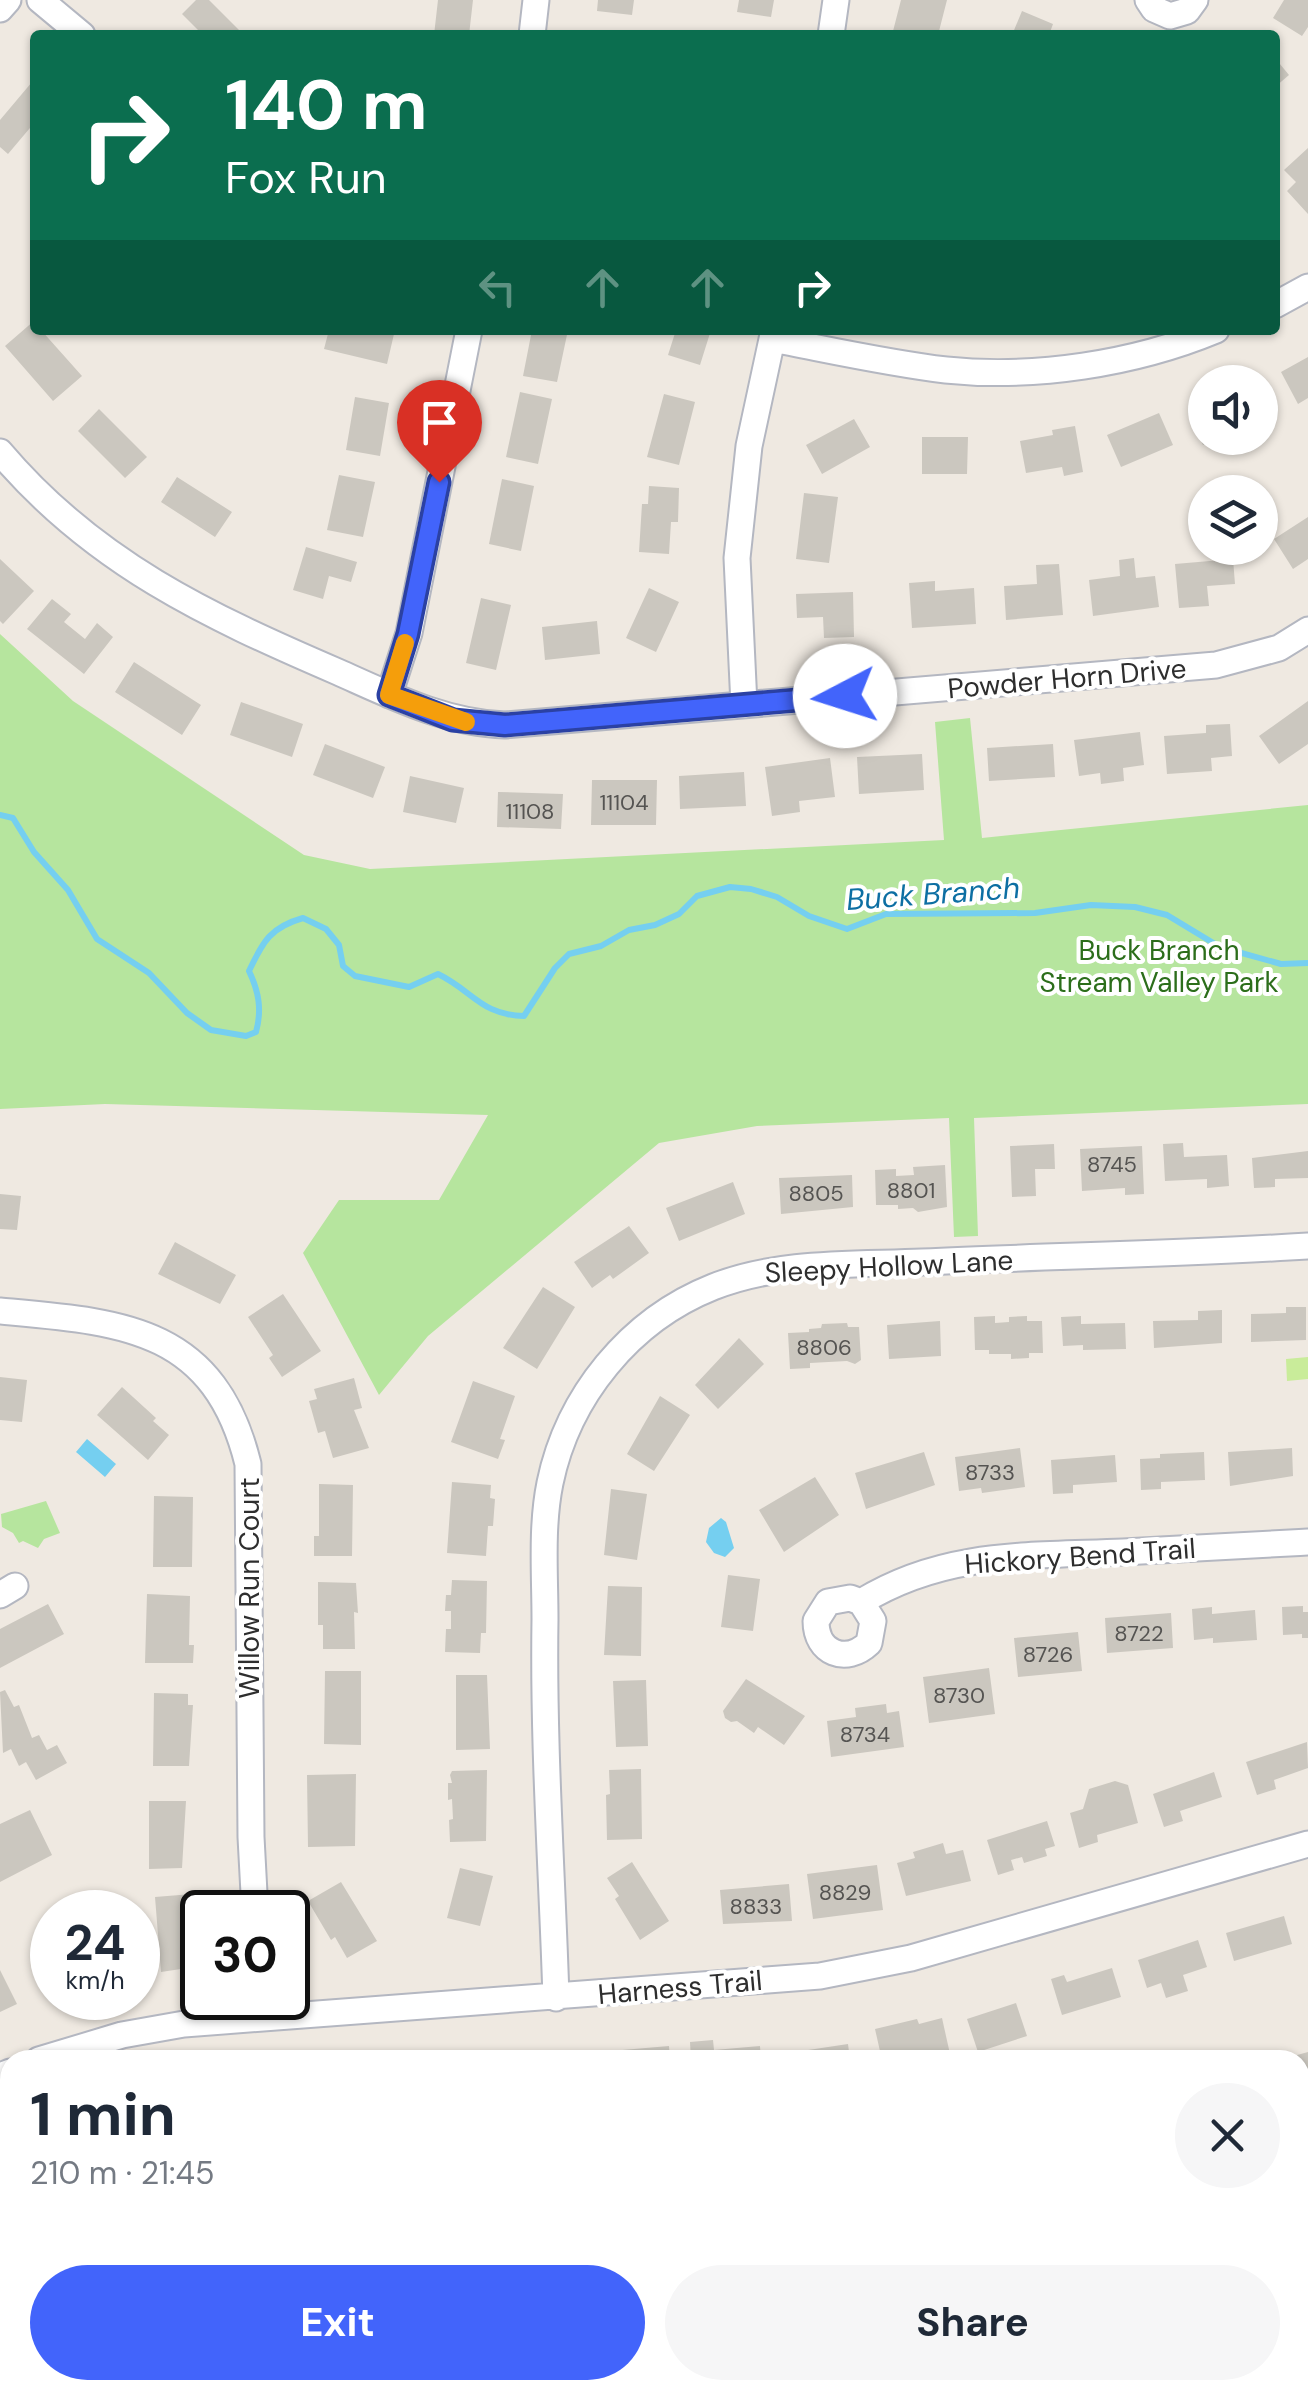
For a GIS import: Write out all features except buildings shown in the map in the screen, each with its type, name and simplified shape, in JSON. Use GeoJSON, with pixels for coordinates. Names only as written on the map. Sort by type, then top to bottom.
{"type":"FeatureCollection","features":[{"type":"Feature","properties":{"kind":"street"},"geometry":{"type":"LineString","coordinates":[[0,10],[8,0]]}},
{"type":"Feature","properties":{"kind":"street"},"geometry":{"type":"LineString","coordinates":[[40,0],[76,30]]}},
{"type":"Feature","properties":{"kind":"street"},"geometry":{"type":"LineString","coordinates":[[533,30],[536,0]]}},
{"type":"Feature","properties":{"kind":"street"},"geometry":{"type":"LineString","coordinates":[[833,30],[836,0]]}},
{"type":"Feature","properties":{"kind":"street"},"geometry":{"type":"LineString","coordinates":[[1148,0],[1154,9],[1170,16],[1187,11],[1195,0]]}},
{"type":"Feature","properties":{"kind":"street"},"geometry":{"type":"LineString","coordinates":[[1280,302],[1308,287]]}},
{"type":"Feature","properties":{"kind":"street"},"geometry":{"type":"LineString","coordinates":[[389,695],[408,634],[469,335]]}},
{"type":"Feature","properties":{"kind":"street"},"geometry":{"type":"LineString","coordinates":[[744,705],[738,558],[749,446],[773,335]]}},
{"type":"Feature","properties":{"kind":"street"},"geometry":{"type":"LineString","coordinates":[[777,335],[890,362],[985,372],[1081,365],[1165,349],[1203,335]]}},
{"type":"Feature","properties":{"kind":"street","name":"Powder Horn Drive"},"geometry":{"type":"LineString","coordinates":[[0,452],[40,494],[115,558],[187,604],[389,695],[453,720],[480,724],[1216,665],[1279,648],[1308,630]]}},
{"type":"Feature","properties":{"kind":"street","name":"Sleepy Hollow Lane"},"geometry":{"type":"LineString","coordinates":[[556,1998],[546,1781],[546,1538],[550,1486],[574,1416],[588,1390],[620,1351],[664,1313],[710,1288],[748,1275],[797,1268],[1308,1246]]}},
{"type":"Feature","properties":{"kind":"street","name":"Willow Run Court"},"geometry":{"type":"LineString","coordinates":[[0,1311],[113,1323],[158,1339],[174,1348],[211,1382],[237,1425],[248,1464],[254,1890]]}},
{"type":"Feature","properties":{"kind":"street","name":"Hickory Bend Trail"},"geometry":{"type":"LineString","coordinates":[[861,1602],[914,1574],[979,1560],[1308,1542]]}},
{"type":"Feature","properties":{"kind":"street","name":"Harness Trail"},"geometry":{"type":"LineString","coordinates":[[310,2006],[556,1998],[820,1976],[872,1967],[1308,1844]]}},
{"type":"Feature","properties":{"kind":"street","name":"Harness Trail"},"geometry":{"type":"LineString","coordinates":[[76,2050],[200,2020]]}},
{"type":"Feature","properties":{"kind":"green space","name":"Buck Branch Stream Valley Park"},"geometry":{"type":"Polygon","coordinates":[[[0,634],[73,701],[304,855],[370,869],[944,840],[935,722],[970,718],[982,838],[1308,805],[1308,1104],[974,1118],[978,1236],[954,1237],[949,1118],[757,1126],[659,1143],[428,1336],[379,1395],[303,1253],[339,1200],[439,1200],[488,1115],[105,1104],[0,1109],[0,634]]]}},
{"type":"Feature","properties":{"kind":"green space"},"geometry":{"type":"Polygon","coordinates":[[[1308,1357],[1308,1379],[1287,1381],[1286,1359],[1308,1357]]]}},
{"type":"Feature","properties":{"kind":"green space"},"geometry":{"type":"Polygon","coordinates":[[[46,1501],[60,1533],[44,1539],[38,1548],[19,1543],[13,1533],[2,1527],[1,1514],[46,1501]]]}},
{"type":"Feature","properties":{"kind":"water"},"geometry":{"type":"Polygon","coordinates":[[[87,1439],[116,1464],[105,1477],[76,1452],[87,1439]]]}},
{"type":"Feature","properties":{"kind":"water"},"geometry":{"type":"Polygon","coordinates":[[[721,1518],[734,1548],[725,1557],[714,1553],[706,1542],[709,1528],[721,1518]]]}},
{"type":"Feature","properties":{"kind":"waterway","name":"Buck Branch"},"geometry":{"type":"LineString","coordinates":[[0,815],[13,818],[34,852],[68,890],[97,939],[149,973],[187,1013],[211,1030],[246,1036],[256,1032],[259,1016],[249,971],[254,960],[276,931],[303,918],[326,929],[339,945],[343,966],[355,976],[409,987],[438,974],[487,1007],[524,1016],[555,968],[569,954],[601,946],[629,930],[655,925],[679,914],[697,896],[730,887],[777,897],[809,916],[847,929],[886,914],[1035,913],[1091,905],[1135,907],[1167,915],[1220,947],[1281,964],[1308,963]]}},
{"type":"Feature","properties":{"kind":"slow traffic"},"geometry":{"type":"LineString","coordinates":[[405,643],[389,695],[466,722]]}},
{"type":"Feature","properties":{"kind":"route"},"geometry":{"type":"LineString","coordinates":[[439,482],[408,634],[389,695],[453,720],[505,725],[845,696]]}}]}
